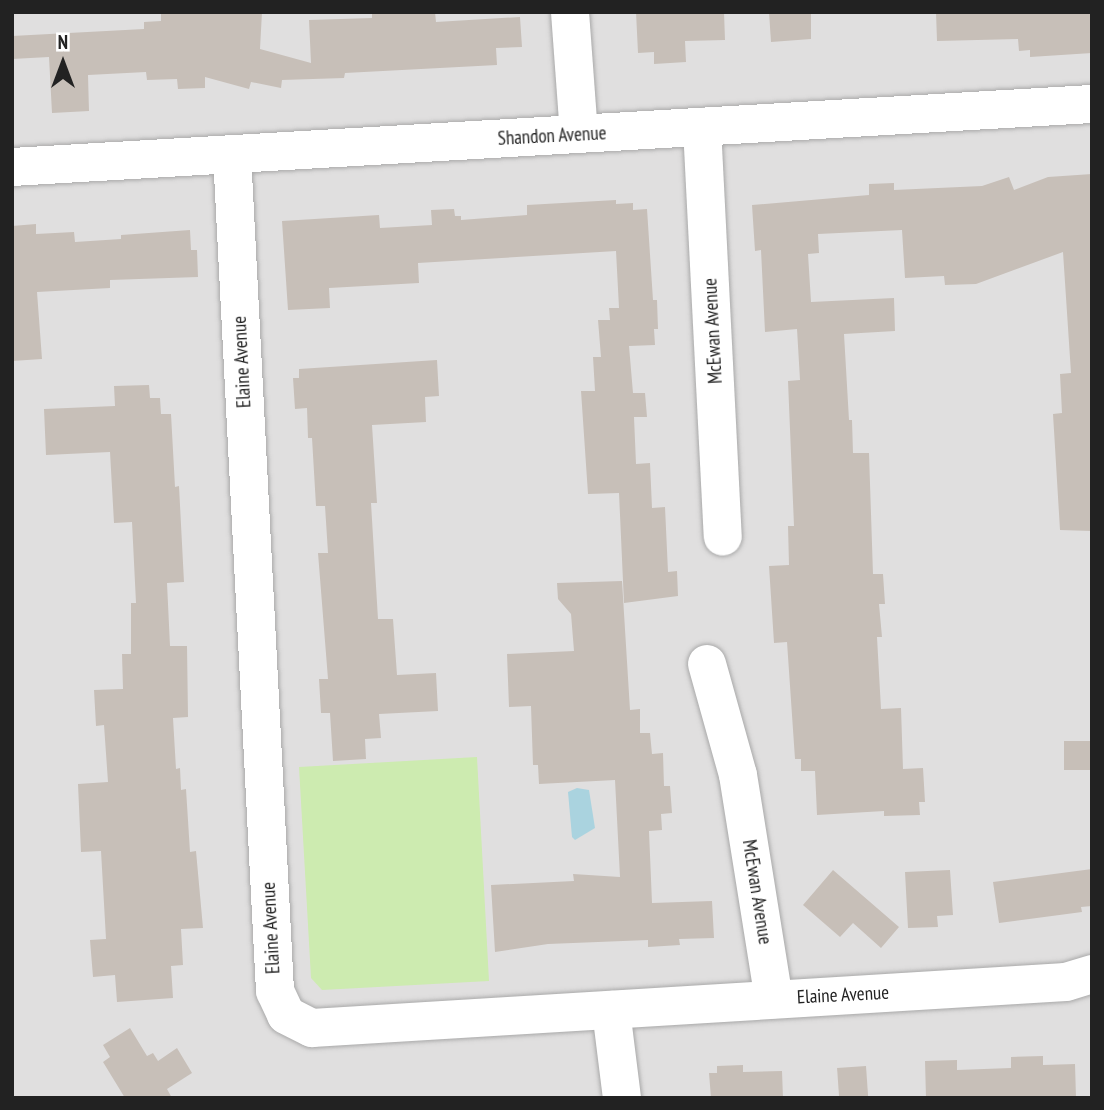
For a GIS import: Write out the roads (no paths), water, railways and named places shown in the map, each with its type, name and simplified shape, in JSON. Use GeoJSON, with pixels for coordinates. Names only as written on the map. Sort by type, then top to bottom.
{"type":"FeatureCollection","features":[{"type":"Feature","properties":{"kind":"street"},"geometry":{"type":"LineString","coordinates":[[570,12],[579,134]]}},
{"type":"Feature","properties":{"kind":"street","name":"Shandon Avenue"},"geometry":{"type":"LineString","coordinates":[[12,167],[1092,104]]}},
{"type":"Feature","properties":{"kind":"street","name":"McEwan Avenue"},"geometry":{"type":"LineString","coordinates":[[702,127],[723,536]]}},
{"type":"Feature","properties":{"kind":"street","name":"Elaine Avenue"},"geometry":{"type":"LineString","coordinates":[[232,154],[275,991],[286,1015],[312,1028],[1066,982],[1092,974]]}},
{"type":"Feature","properties":{"kind":"street","name":"McEwan Avenue"},"geometry":{"type":"LineString","coordinates":[[707,664],[738,775],[774,999]]}},
{"type":"Feature","properties":{"kind":"street"},"geometry":{"type":"LineString","coordinates":[[611,1010],[622,1098]]}},
{"type":"Feature","properties":{"kind":"water"},"geometry":{"type":"Polygon","coordinates":[[[577,788],[589,790],[595,828],[575,840],[572,837],[568,792],[577,788]]]}}]}
